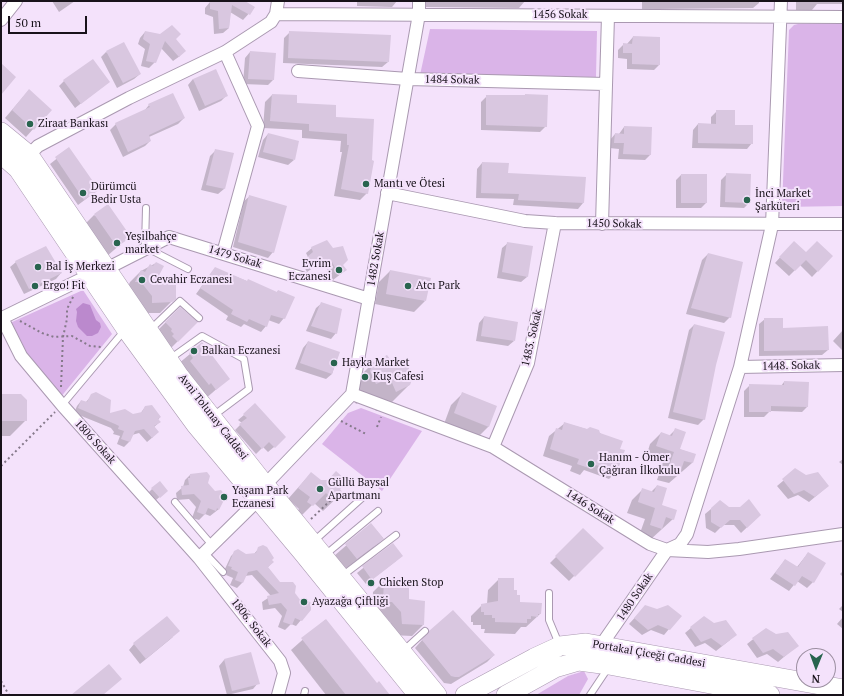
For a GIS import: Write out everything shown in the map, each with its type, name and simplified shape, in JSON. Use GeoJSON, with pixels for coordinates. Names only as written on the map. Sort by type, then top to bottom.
{"type":"FeatureCollection","features":[{"type":"Feature","properties":{"kind":"main road","name":"Avni Tolunay Caddesi"},"geometry":{"type":"LineString","coordinates":[[1,132],[29,154],[98,272],[126,329],[196,425],[312,542],[341,577],[396,657],[418,695]]}},
{"type":"Feature","properties":{"kind":"main road","name":"Avni Tolunay Caddesi"},"geometry":{"type":"LineString","coordinates":[[1,154],[18,169],[98,272],[150,331],[169,360],[212,417],[303,553],[396,657],[437,695]]}},
{"type":"Feature","properties":{"kind":"main road","name":"Portakal Çiceği Caddesi"},"geometry":{"type":"LineString","coordinates":[[465,695],[534,658],[560,646],[586,643],[602,644],[843,689]]}},
{"type":"Feature","properties":{"kind":"main road"},"geometry":{"type":"LineString","coordinates":[[396,657],[391,671],[407,695]]}},
{"type":"Feature","properties":{"kind":"main road","name":"Portakal Çiceği Caddesi"},"geometry":{"type":"LineString","coordinates":[[506,695],[555,668],[579,661],[610,665],[770,695]]}},
{"type":"Feature","properties":{"kind":"street"},"geometry":{"type":"LineString","coordinates":[[1,20],[16,1]]}},
{"type":"Feature","properties":{"kind":"street"},"geometry":{"type":"LineString","coordinates":[[29,154],[38,146],[129,98],[225,52],[271,22],[276,14],[278,1]]}},
{"type":"Feature","properties":{"kind":"street","name":"1482 Sokak"},"geometry":{"type":"LineString","coordinates":[[352,394],[408,79],[420,1]]}},
{"type":"Feature","properties":{"kind":"street"},"geometry":{"type":"LineString","coordinates":[[667,550],[680,544],[687,534],[740,367],[772,225],[781,1]]}},
{"type":"Feature","properties":{"kind":"street","name":"1456 Sokak"},"geometry":{"type":"LineString","coordinates":[[276,14],[843,17]]}},
{"type":"Feature","properties":{"kind":"street"},"geometry":{"type":"LineString","coordinates":[[602,224],[608,16]]}},
{"type":"Feature","properties":{"kind":"street"},"geometry":{"type":"LineString","coordinates":[[223,253],[258,126],[225,52]]}},
{"type":"Feature","properties":{"kind":"street","name":"1484 Sokak"},"geometry":{"type":"LineString","coordinates":[[298,71],[408,79],[606,84]]}},
{"type":"Feature","properties":{"kind":"street","name":"1450 Sokak"},"geometry":{"type":"LineString","coordinates":[[388,193],[525,221],[602,224],[843,224]]}},
{"type":"Feature","properties":{"kind":"street","name":"1483. Sokak"},"geometry":{"type":"LineString","coordinates":[[493,447],[528,363],[556,223]]}},
{"type":"Feature","properties":{"kind":"street","name":"1479 Sokak"},"geometry":{"type":"LineString","coordinates":[[1,318],[98,272],[145,247],[169,237],[369,298]]}},
{"type":"Feature","properties":{"kind":"street","name":"1806 Sokak"},"geometry":{"type":"LineString","coordinates":[[1,318],[21,356],[62,405],[205,552]]}},
{"type":"Feature","properties":{"kind":"street","name":"1448. Sokak"},"geometry":{"type":"LineString","coordinates":[[740,367],[843,365]]}},
{"type":"Feature","properties":{"kind":"street"},"geometry":{"type":"LineString","coordinates":[[205,552],[352,394]]}},
{"type":"Feature","properties":{"kind":"street","name":"1446 Sokak"},"geometry":{"type":"LineString","coordinates":[[352,394],[493,447],[650,544],[667,550],[708,552],[843,534]]}},
{"type":"Feature","properties":{"kind":"street","name":"1480 Sokak"},"geometry":{"type":"LineString","coordinates":[[602,644],[667,550]]}},
{"type":"Feature","properties":{"kind":"street","name":"1806. Sokak"},"geometry":{"type":"LineString","coordinates":[[205,552],[280,661],[284,673],[278,695]]}},
{"type":"Feature","properties":{"kind":"lane"},"geometry":{"type":"LineString","coordinates":[[146,208],[145,247],[188,270]]}},
{"type":"Feature","properties":{"kind":"lane"},"geometry":{"type":"LineString","coordinates":[[150,331],[180,301],[199,318]]}},
{"type":"Feature","properties":{"kind":"lane"},"geometry":{"type":"LineString","coordinates":[[62,405],[126,329]]}},
{"type":"Feature","properties":{"kind":"lane"},"geometry":{"type":"LineString","coordinates":[[169,360],[202,336],[244,359],[249,389],[212,417]]}},
{"type":"Feature","properties":{"kind":"lane"},"geometry":{"type":"LineString","coordinates":[[312,542],[362,498]]}},
{"type":"Feature","properties":{"kind":"lane"},"geometry":{"type":"LineString","coordinates":[[175,502],[205,552],[223,572]]}},
{"type":"Feature","properties":{"kind":"lane"},"geometry":{"type":"LineString","coordinates":[[324,557],[378,511]]}},
{"type":"Feature","properties":{"kind":"lane"},"geometry":{"type":"LineString","coordinates":[[341,577],[396,535]]}},
{"type":"Feature","properties":{"kind":"lane"},"geometry":{"type":"LineString","coordinates":[[549,594],[549,620],[560,646]]}},
{"type":"Feature","properties":{"kind":"lane"},"geometry":{"type":"LineString","coordinates":[[396,657],[425,631]]}},
{"type":"Feature","properties":{"kind":"lane"},"geometry":{"type":"LineString","coordinates":[[590,695],[610,665]]}},
{"type":"Feature","properties":{"kind":"path"},"geometry":{"type":"LineString","coordinates":[[61,392],[63,336],[67,319],[67,309],[75,293]]}},
{"type":"Feature","properties":{"kind":"path"},"geometry":{"type":"LineString","coordinates":[[15,319],[42,333],[72,336],[90,346],[112,345]]}},
{"type":"Feature","properties":{"kind":"path"},"geometry":{"type":"LineString","coordinates":[[1,466],[62,405]]}},
{"type":"Feature","properties":{"kind":"path"},"geometry":{"type":"LineString","coordinates":[[377,427],[382,414]]}},
{"type":"Feature","properties":{"kind":"path"},"geometry":{"type":"LineString","coordinates":[[340,420],[366,434]]}},
{"type":"Feature","properties":{"kind":"path"},"geometry":{"type":"LineString","coordinates":[[308,521],[332,499]]}},
{"type":"Feature","properties":{"kind":"path"},"geometry":{"type":"LineString","coordinates":[[1,681],[9,695]]}},
{"type":"Feature","properties":{"kind":"shaded area"},"geometry":{"type":"Polygon","coordinates":[[[843,24],[843,206],[782,207],[789,30],[794,25],[843,24]]]}},
{"type":"Feature","properties":{"kind":"shaded area"},"geometry":{"type":"Polygon","coordinates":[[[430,29],[597,31],[596,77],[420,75],[430,29]]]}},
{"type":"Feature","properties":{"kind":"shaded area"},"geometry":{"type":"Polygon","coordinates":[[[83,290],[112,334],[60,398],[26,355],[10,323],[83,290]]]}},
{"type":"Feature","properties":{"kind":"shaded area"},"geometry":{"type":"Polygon","coordinates":[[[83,303],[90,305],[96,320],[100,323],[101,327],[98,333],[92,336],[87,336],[78,327],[76,321],[76,309],[83,303]]]}},
{"type":"Feature","properties":{"kind":"shaded area"},"geometry":{"type":"Polygon","coordinates":[[[361,408],[422,431],[382,491],[322,444],[348,413],[361,408]]]}},
{"type":"Feature","properties":{"kind":"shaded area"},"geometry":{"type":"Polygon","coordinates":[[[584,671],[588,679],[579,695],[536,695],[568,676],[584,671]]]}},
{"type":"Feature","properties":{"kind":"building"},"geometry":{"type":"Polygon","coordinates":[[[210,1],[245,1],[255,7],[250,15],[232,5],[229,28],[219,29],[218,11],[210,9],[210,1]]]}},
{"type":"Feature","properties":{"kind":"building"},"geometry":{"type":"Polygon","coordinates":[[[172,25],[181,34],[176,39],[186,51],[179,57],[165,41],[156,63],[146,61],[150,44],[143,39],[145,31],[160,34],[172,25]]]}},
{"type":"Feature","properties":{"kind":"building"},"geometry":{"type":"Polygon","coordinates":[[[289,31],[391,35],[389,62],[288,58],[289,31]]]}},
{"type":"Feature","properties":{"kind":"building"},"geometry":{"type":"Polygon","coordinates":[[[633,36],[660,37],[660,65],[632,64],[632,53],[623,53],[623,43],[632,44],[633,36]]]}},
{"type":"Feature","properties":{"kind":"building"},"geometry":{"type":"Polygon","coordinates":[[[124,42],[141,74],[123,83],[106,51],[124,42]]]}},
{"type":"Feature","properties":{"kind":"building"},"geometry":{"type":"Polygon","coordinates":[[[250,51],[276,53],[274,80],[248,79],[250,51]]]}},
{"type":"Feature","properties":{"kind":"building"},"geometry":{"type":"Polygon","coordinates":[[[93,59],[110,82],[81,104],[63,80],[93,59]]]}},
{"type":"Feature","properties":{"kind":"building"},"geometry":{"type":"Polygon","coordinates":[[[1,63],[16,77],[1,95],[1,63]]]}},
{"type":"Feature","properties":{"kind":"building"},"geometry":{"type":"Polygon","coordinates":[[[216,69],[228,96],[205,106],[193,79],[216,69]]]}},
{"type":"Feature","properties":{"kind":"building"},"geometry":{"type":"Polygon","coordinates":[[[29,89],[52,110],[34,130],[12,110],[29,89]]]}},
{"type":"Feature","properties":{"kind":"building"},"geometry":{"type":"Polygon","coordinates":[[[173,93],[185,118],[149,135],[151,141],[128,152],[115,123],[150,107],[148,104],[173,93]]]}},
{"type":"Feature","properties":{"kind":"building"},"geometry":{"type":"Polygon","coordinates":[[[272,94],[297,95],[297,103],[336,105],[336,117],[374,119],[372,160],[374,161],[368,194],[341,189],[349,145],[347,145],[347,134],[309,131],[309,124],[270,121],[272,94]]]}},
{"type":"Feature","properties":{"kind":"building"},"geometry":{"type":"Polygon","coordinates":[[[486,95],[548,95],[547,127],[486,125],[486,95]]]}},
{"type":"Feature","properties":{"kind":"building"},"geometry":{"type":"Polygon","coordinates":[[[716,110],[735,110],[735,125],[753,125],[753,144],[698,143],[698,123],[716,124],[716,110]]]}},
{"type":"Feature","properties":{"kind":"building"},"geometry":{"type":"Polygon","coordinates":[[[624,126],[652,127],[651,155],[623,154],[624,143],[614,143],[615,133],[624,134],[624,126]]]}},
{"type":"Feature","properties":{"kind":"building"},"geometry":{"type":"Polygon","coordinates":[[[268,133],[299,141],[295,160],[263,152],[268,133]]]}},
{"type":"Feature","properties":{"kind":"building"},"geometry":{"type":"Polygon","coordinates":[[[69,147],[99,190],[84,200],[55,157],[69,147]]]}},
{"type":"Feature","properties":{"kind":"building"},"geometry":{"type":"Polygon","coordinates":[[[215,149],[234,153],[225,189],[206,185],[215,149]]]}},
{"type":"Feature","properties":{"kind":"building"},"geometry":{"type":"Polygon","coordinates":[[[482,162],[509,163],[508,173],[586,177],[584,203],[518,200],[519,194],[481,193],[482,162]]]}},
{"type":"Feature","properties":{"kind":"building"},"geometry":{"type":"Polygon","coordinates":[[[726,173],[751,174],[750,203],[725,202],[726,173]]]}},
{"type":"Feature","properties":{"kind":"building"},"geometry":{"type":"Polygon","coordinates":[[[681,174],[707,174],[707,203],[681,203],[681,174]]]}},
{"type":"Feature","properties":{"kind":"building"},"geometry":{"type":"Polygon","coordinates":[[[249,195],[287,206],[274,253],[238,242],[249,195]]]}},
{"type":"Feature","properties":{"kind":"building"},"geometry":{"type":"Polygon","coordinates":[[[108,204],[131,237],[117,247],[94,214],[108,204]]]}},
{"type":"Feature","properties":{"kind":"building"},"geometry":{"type":"Polygon","coordinates":[[[327,240],[333,248],[343,246],[348,260],[343,265],[347,270],[339,275],[331,260],[323,260],[312,267],[307,257],[313,252],[311,247],[327,240]]]}},
{"type":"Feature","properties":{"kind":"building"},"geometry":{"type":"Polygon","coordinates":[[[794,241],[806,252],[817,241],[833,256],[818,272],[806,260],[795,271],[779,257],[794,241]]]}},
{"type":"Feature","properties":{"kind":"building"},"geometry":{"type":"Polygon","coordinates":[[[507,242],[533,246],[528,277],[502,272],[507,242]]]}},
{"type":"Feature","properties":{"kind":"building","name":"Bal İş Merkezi"},"geometry":{"type":"Polygon","coordinates":[[[46,246],[62,273],[29,289],[15,261],[46,246]]]}},
{"type":"Feature","properties":{"kind":"building"},"geometry":{"type":"Polygon","coordinates":[[[708,253],[743,262],[731,318],[691,308],[708,253]]]}},
{"type":"Feature","properties":{"kind":"building"},"geometry":{"type":"Polygon","coordinates":[[[156,262],[164,266],[155,283],[176,283],[176,299],[172,302],[152,303],[152,296],[141,282],[135,282],[141,270],[145,272],[150,264],[153,266],[156,262]]]}},
{"type":"Feature","properties":{"kind":"building"},"geometry":{"type":"Polygon","coordinates":[[[215,267],[247,281],[248,279],[277,292],[278,290],[295,297],[285,319],[271,315],[267,327],[249,319],[247,322],[231,314],[233,310],[200,288],[215,267]]]}},
{"type":"Feature","properties":{"kind":"building","name":"Atcı Park"},"geometry":{"type":"Polygon","coordinates":[[[390,270],[431,278],[426,301],[386,294],[390,270]]]}},
{"type":"Feature","properties":{"kind":"building"},"geometry":{"type":"Polygon","coordinates":[[[321,302],[342,309],[337,334],[311,326],[321,302]]]}},
{"type":"Feature","properties":{"kind":"building"},"geometry":{"type":"Polygon","coordinates":[[[180,307],[198,322],[178,342],[172,336],[174,334],[171,331],[172,329],[165,322],[180,307]]]}},
{"type":"Feature","properties":{"kind":"building"},"geometry":{"type":"Polygon","coordinates":[[[484,316],[518,322],[515,341],[481,336],[484,316]]]}},
{"type":"Feature","properties":{"kind":"building"},"geometry":{"type":"Polygon","coordinates":[[[764,318],[783,318],[783,328],[828,326],[829,350],[764,351],[764,318]]]}},
{"type":"Feature","properties":{"kind":"building"},"geometry":{"type":"Polygon","coordinates":[[[694,324],[725,332],[716,365],[705,420],[673,412],[694,324]]]}},
{"type":"Feature","properties":{"kind":"building"},"geometry":{"type":"Polygon","coordinates":[[[308,341],[340,352],[332,374],[300,363],[308,341]]]}},
{"type":"Feature","properties":{"kind":"building"},"geometry":{"type":"Polygon","coordinates":[[[202,342],[230,379],[216,390],[211,383],[209,385],[190,361],[193,358],[189,353],[202,342]]]}},
{"type":"Feature","properties":{"kind":"building"},"geometry":{"type":"Polygon","coordinates":[[[387,355],[395,366],[402,363],[403,366],[407,364],[413,377],[410,385],[396,392],[390,378],[376,384],[370,371],[373,362],[387,355]]]}},
{"type":"Feature","properties":{"kind":"building"},"geometry":{"type":"Polygon","coordinates":[[[784,381],[809,382],[808,407],[771,406],[771,412],[749,412],[749,384],[784,385],[784,381]]]}},
{"type":"Feature","properties":{"kind":"building"},"geometry":{"type":"Polygon","coordinates":[[[96,392],[111,400],[110,413],[125,409],[133,414],[142,412],[145,406],[152,405],[161,417],[158,419],[161,422],[154,426],[159,432],[152,438],[144,429],[135,431],[130,442],[121,439],[124,431],[118,429],[119,426],[78,408],[81,400],[87,402],[91,394],[96,392]]]}},
{"type":"Feature","properties":{"kind":"building"},"geometry":{"type":"Polygon","coordinates":[[[462,392],[497,406],[489,427],[454,413],[462,392]]]}},
{"type":"Feature","properties":{"kind":"building"},"geometry":{"type":"Polygon","coordinates":[[[1,394],[21,394],[27,400],[27,421],[1,421],[1,394]]]}},
{"type":"Feature","properties":{"kind":"building"},"geometry":{"type":"Polygon","coordinates":[[[255,403],[286,437],[275,448],[269,442],[262,449],[239,424],[247,418],[243,414],[255,403]]]}},
{"type":"Feature","properties":{"kind":"building"},"geometry":{"type":"Polygon","coordinates":[[[564,422],[587,429],[590,427],[599,430],[600,433],[623,441],[620,449],[625,450],[617,472],[590,463],[589,468],[577,464],[579,459],[550,449],[556,428],[562,430],[564,422]]]}},
{"type":"Feature","properties":{"kind":"building"},"geometry":{"type":"Polygon","coordinates":[[[675,428],[686,432],[680,449],[696,454],[693,463],[684,461],[680,473],[668,469],[674,452],[656,446],[661,432],[672,436],[675,428]]]}},
{"type":"Feature","properties":{"kind":"building"},"geometry":{"type":"Polygon","coordinates":[[[795,468],[806,475],[818,472],[829,486],[815,497],[804,490],[794,494],[782,479],[795,468]]]}},
{"type":"Feature","properties":{"kind":"building","name":"Güllü Baysal Apartmanı"},"geometry":{"type":"Polygon","coordinates":[[[336,471],[348,482],[340,489],[343,493],[334,501],[326,493],[313,506],[307,502],[310,497],[298,488],[311,472],[321,480],[328,480],[336,471]]]}},
{"type":"Feature","properties":{"kind":"building"},"geometry":{"type":"Polygon","coordinates":[[[207,472],[210,476],[208,483],[215,491],[221,490],[226,496],[219,510],[217,508],[216,511],[208,508],[205,515],[197,512],[201,501],[194,494],[182,495],[181,486],[189,485],[188,478],[190,478],[190,474],[207,472]]]}},
{"type":"Feature","properties":{"kind":"building"},"geometry":{"type":"Polygon","coordinates":[[[160,481],[168,491],[160,498],[151,488],[160,481]]]}},
{"type":"Feature","properties":{"kind":"building"},"geometry":{"type":"Polygon","coordinates":[[[657,485],[667,488],[662,505],[677,510],[674,520],[666,517],[662,529],[650,525],[655,508],[638,502],[642,488],[654,492],[657,485]]]}},
{"type":"Feature","properties":{"kind":"building"},"geometry":{"type":"Polygon","coordinates":[[[749,499],[761,515],[747,528],[740,520],[730,520],[721,528],[711,522],[711,508],[720,500],[729,507],[740,507],[749,499]]]}},
{"type":"Feature","properties":{"kind":"building"},"geometry":{"type":"Polygon","coordinates":[[[371,523],[384,539],[357,559],[345,544],[371,523]]]}},
{"type":"Feature","properties":{"kind":"building"},"geometry":{"type":"Polygon","coordinates":[[[583,528],[604,548],[575,577],[555,556],[583,528]]]}},
{"type":"Feature","properties":{"kind":"building"},"geometry":{"type":"Polygon","coordinates":[[[393,543],[403,556],[372,580],[362,566],[393,543]]]}},
{"type":"Feature","properties":{"kind":"building"},"geometry":{"type":"Polygon","coordinates":[[[263,545],[267,547],[274,558],[272,560],[274,562],[268,567],[280,582],[293,582],[296,586],[295,593],[301,601],[307,600],[311,603],[311,610],[302,621],[295,618],[292,625],[283,622],[287,610],[281,603],[269,605],[267,596],[279,593],[257,570],[248,572],[243,583],[235,580],[238,572],[231,569],[232,567],[228,566],[234,551],[238,549],[246,554],[256,553],[258,547],[263,545]]]}},
{"type":"Feature","properties":{"kind":"building"},"geometry":{"type":"Polygon","coordinates":[[[808,552],[826,563],[814,583],[802,576],[795,586],[775,573],[785,559],[798,567],[808,552]]]}},
{"type":"Feature","properties":{"kind":"building"},"geometry":{"type":"Polygon","coordinates":[[[498,578],[514,578],[514,590],[517,590],[517,595],[520,595],[520,602],[542,603],[541,614],[538,614],[538,617],[531,616],[531,619],[527,619],[527,623],[495,622],[495,618],[492,618],[492,615],[484,615],[484,612],[481,612],[481,604],[498,601],[498,578]]]}},
{"type":"Feature","properties":{"kind":"building"},"geometry":{"type":"Polygon","coordinates":[[[384,580],[409,583],[409,599],[425,601],[424,625],[402,624],[401,612],[392,602],[383,602],[384,580]]]}},
{"type":"Feature","properties":{"kind":"building"},"geometry":{"type":"Polygon","coordinates":[[[645,605],[657,609],[668,605],[682,616],[670,630],[658,625],[648,630],[634,618],[645,605]]]}},
{"type":"Feature","properties":{"kind":"building"},"geometry":{"type":"Polygon","coordinates":[[[453,610],[495,655],[459,677],[451,676],[422,640],[429,631],[453,610]]]}},
{"type":"Feature","properties":{"kind":"building"},"geometry":{"type":"Polygon","coordinates":[[[167,616],[180,631],[146,659],[133,643],[167,616]]]}},
{"type":"Feature","properties":{"kind":"building"},"geometry":{"type":"Polygon","coordinates":[[[704,616],[714,623],[726,620],[737,635],[722,646],[711,638],[701,642],[690,627],[704,616]]]}},
{"type":"Feature","properties":{"kind":"building"},"geometry":{"type":"Polygon","coordinates":[[[326,619],[377,683],[379,681],[390,695],[346,695],[301,638],[326,619]]]}},
{"type":"Feature","properties":{"kind":"building"},"geometry":{"type":"Polygon","coordinates":[[[766,628],[776,634],[788,632],[799,646],[784,657],[773,649],[763,653],[752,638],[766,628]]]}},
{"type":"Feature","properties":{"kind":"building"},"geometry":{"type":"Polygon","coordinates":[[[251,652],[260,684],[232,691],[224,659],[251,652]]]}},
{"type":"Feature","properties":{"kind":"building"},"geometry":{"type":"Polygon","coordinates":[[[109,664],[122,679],[103,695],[71,695],[109,664]]]}},
{"type":"Feature","properties":{"kind":"place","name":"Ziraat Bankası"},"geometry":{"type":"Point","coordinates":[30,124]}},
{"type":"Feature","properties":{"kind":"place","name":"Mantı ve Ötesi"},"geometry":{"type":"Point","coordinates":[366,184]}},
{"type":"Feature","properties":{"kind":"place","name":"Dürümcü Bedir Usta"},"geometry":{"type":"Point","coordinates":[83,193]}},
{"type":"Feature","properties":{"kind":"place","name":"İnci Market Şarküteri"},"geometry":{"type":"Point","coordinates":[747,200]}},
{"type":"Feature","properties":{"kind":"place","name":"Yeşilbahçe market"},"geometry":{"type":"Point","coordinates":[117,243]}},
{"type":"Feature","properties":{"kind":"place","name":"Bal İş Merkezi"},"geometry":{"type":"Point","coordinates":[38,267]}},
{"type":"Feature","properties":{"kind":"place","name":"Evrim Eczanesi"},"geometry":{"type":"Point","coordinates":[339,270]}},
{"type":"Feature","properties":{"kind":"place","name":"Cevahir Eczanesi"},"geometry":{"type":"Point","coordinates":[142,280]}},
{"type":"Feature","properties":{"kind":"place","name":"Ergo! Fit"},"geometry":{"type":"Point","coordinates":[35,286]}},
{"type":"Feature","properties":{"kind":"place","name":"Atcı Park"},"geometry":{"type":"Point","coordinates":[408,286]}},
{"type":"Feature","properties":{"kind":"place","name":"Balkan Eczanesi"},"geometry":{"type":"Point","coordinates":[194,351]}},
{"type":"Feature","properties":{"kind":"place","name":"Hayka Market"},"geometry":{"type":"Point","coordinates":[334,363]}},
{"type":"Feature","properties":{"kind":"place","name":"Kuş Cafesi"},"geometry":{"type":"Point","coordinates":[365,377]}},
{"type":"Feature","properties":{"kind":"place","name":"Hanım - Ömer Çağıran İlkokulu"},"geometry":{"type":"Point","coordinates":[591,464]}},
{"type":"Feature","properties":{"kind":"place","name":"Güllü Baysal Apartmanı"},"geometry":{"type":"Point","coordinates":[320,489]}},
{"type":"Feature","properties":{"kind":"place","name":"Yaşam Park Eczanesi"},"geometry":{"type":"Point","coordinates":[224,497]}},
{"type":"Feature","properties":{"kind":"place","name":"Chicken Stop"},"geometry":{"type":"Point","coordinates":[371,583]}},
{"type":"Feature","properties":{"kind":"place","name":"Ayazağa Çiftliği"},"geometry":{"type":"Point","coordinates":[304,602]}}]}
